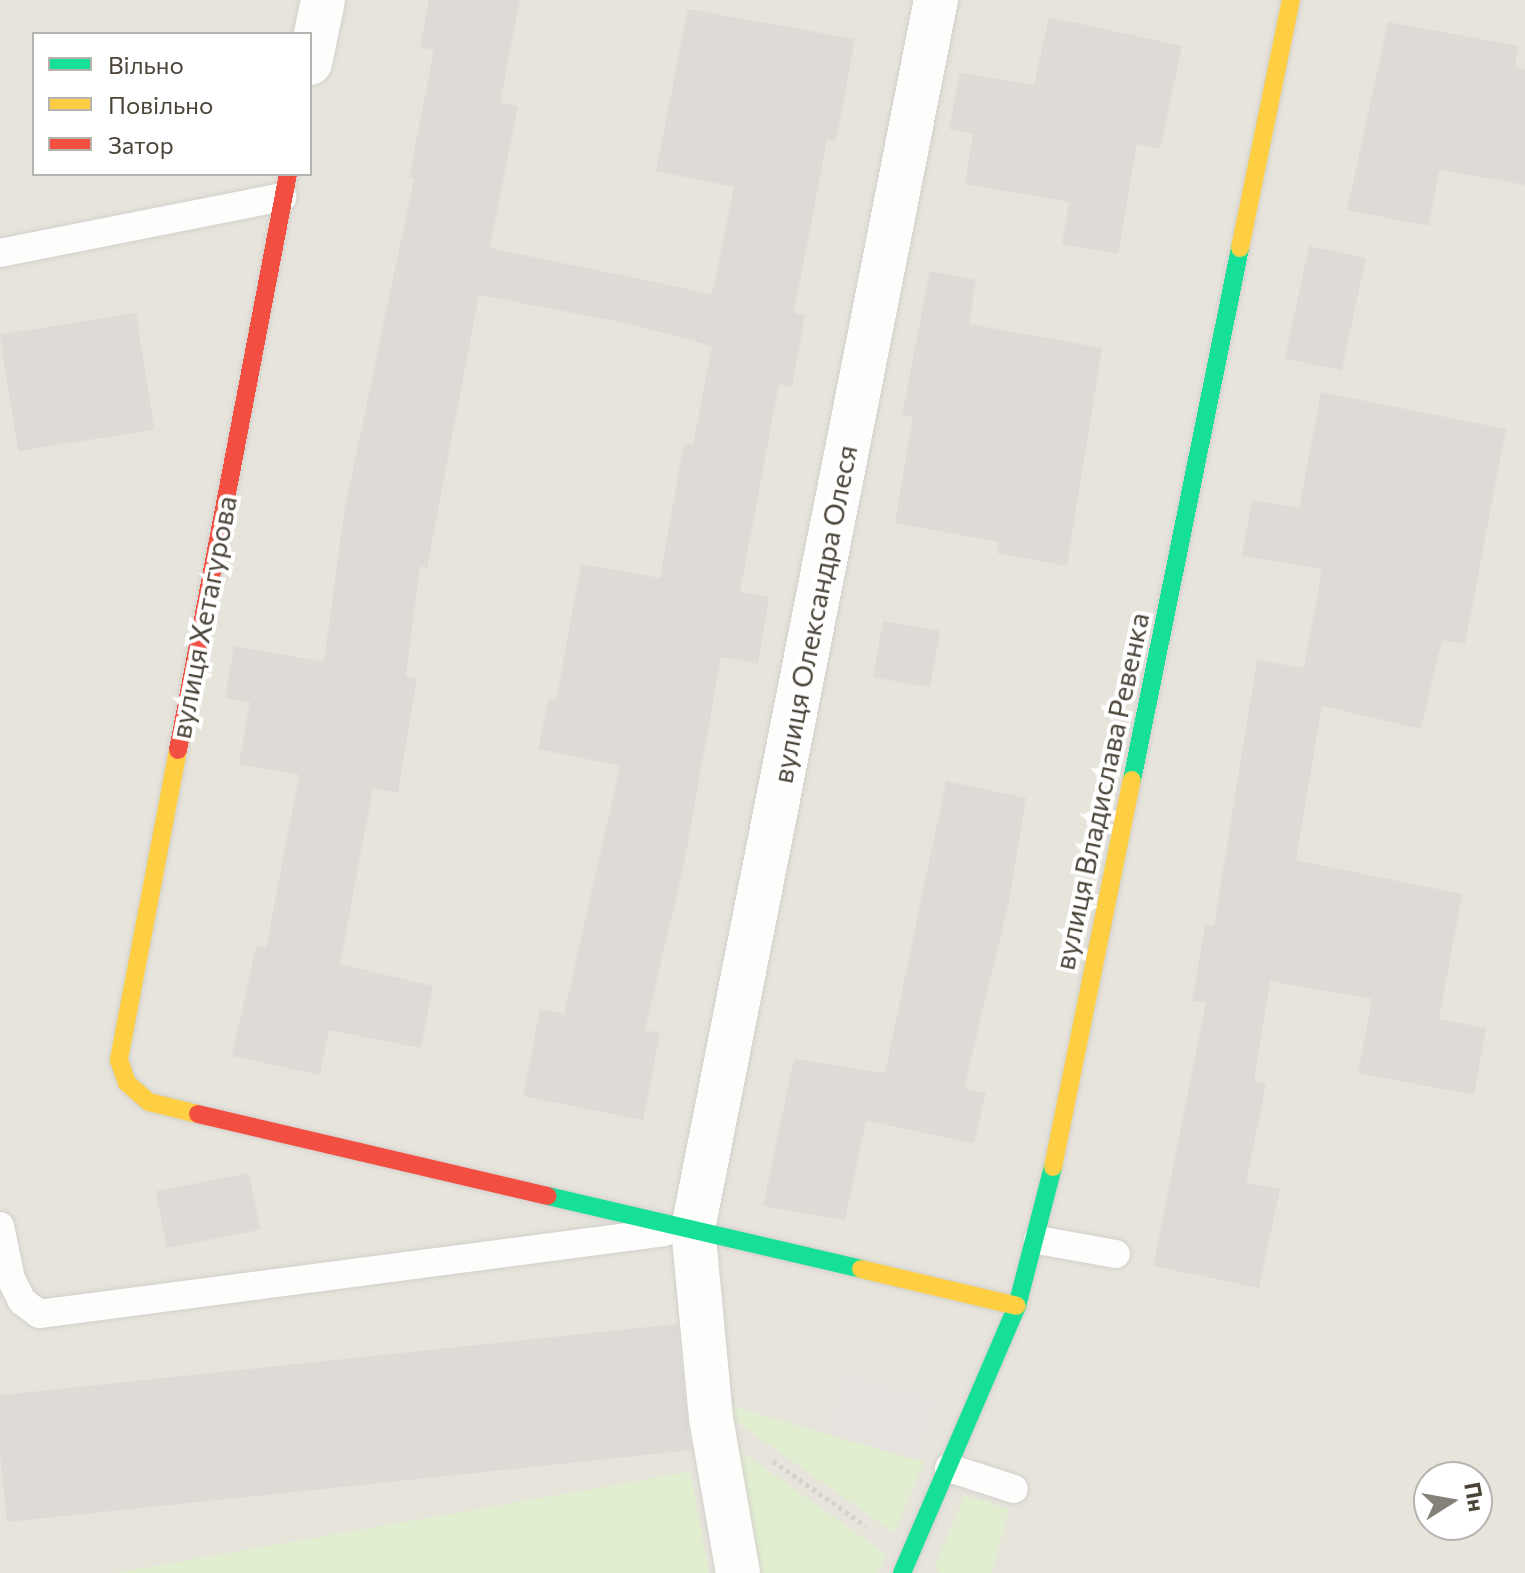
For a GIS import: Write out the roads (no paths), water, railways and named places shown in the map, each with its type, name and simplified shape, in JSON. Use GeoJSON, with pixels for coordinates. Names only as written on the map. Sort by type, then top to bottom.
{"type":"FeatureCollection","features":[{"type":"Feature","properties":{"kind":"street"},"geometry":{"type":"LineString","coordinates":[[312,53],[323,0]]}},
{"type":"Feature","properties":{"kind":"street","name":"вулиця Олександра Олеся"},"geometry":{"type":"LineString","coordinates":[[738,1573],[711,1418],[693,1229],[936,0]]}},
{"type":"Feature","properties":{"kind":"street","name":"вулиця Владислава Ревенка"},"geometry":{"type":"LineString","coordinates":[[906,1565],[1017,1306],[1038,1240],[1291,0]]}},
{"type":"Feature","properties":{"kind":"street","name":"вулиця Хетагурова"},"geometry":{"type":"LineString","coordinates":[[285,186],[119,1060],[127,1083],[149,1102],[693,1229]]}},
{"type":"Feature","properties":{"kind":"street"},"geometry":{"type":"LineString","coordinates":[[693,1229],[1017,1306]]}},
{"type":"Feature","properties":{"kind":"lane"},"geometry":{"type":"LineString","coordinates":[[0,253],[285,186]]}},
{"type":"Feature","properties":{"kind":"lane"},"geometry":{"type":"LineString","coordinates":[[0,1226],[11,1279],[22,1301],[39,1314],[693,1229]]}},
{"type":"Feature","properties":{"kind":"lane"},"geometry":{"type":"LineString","coordinates":[[1038,1240],[1116,1254]]}},
{"type":"Feature","properties":{"kind":"lane"},"geometry":{"type":"LineString","coordinates":[[949,1468],[1014,1489]]}}]}
